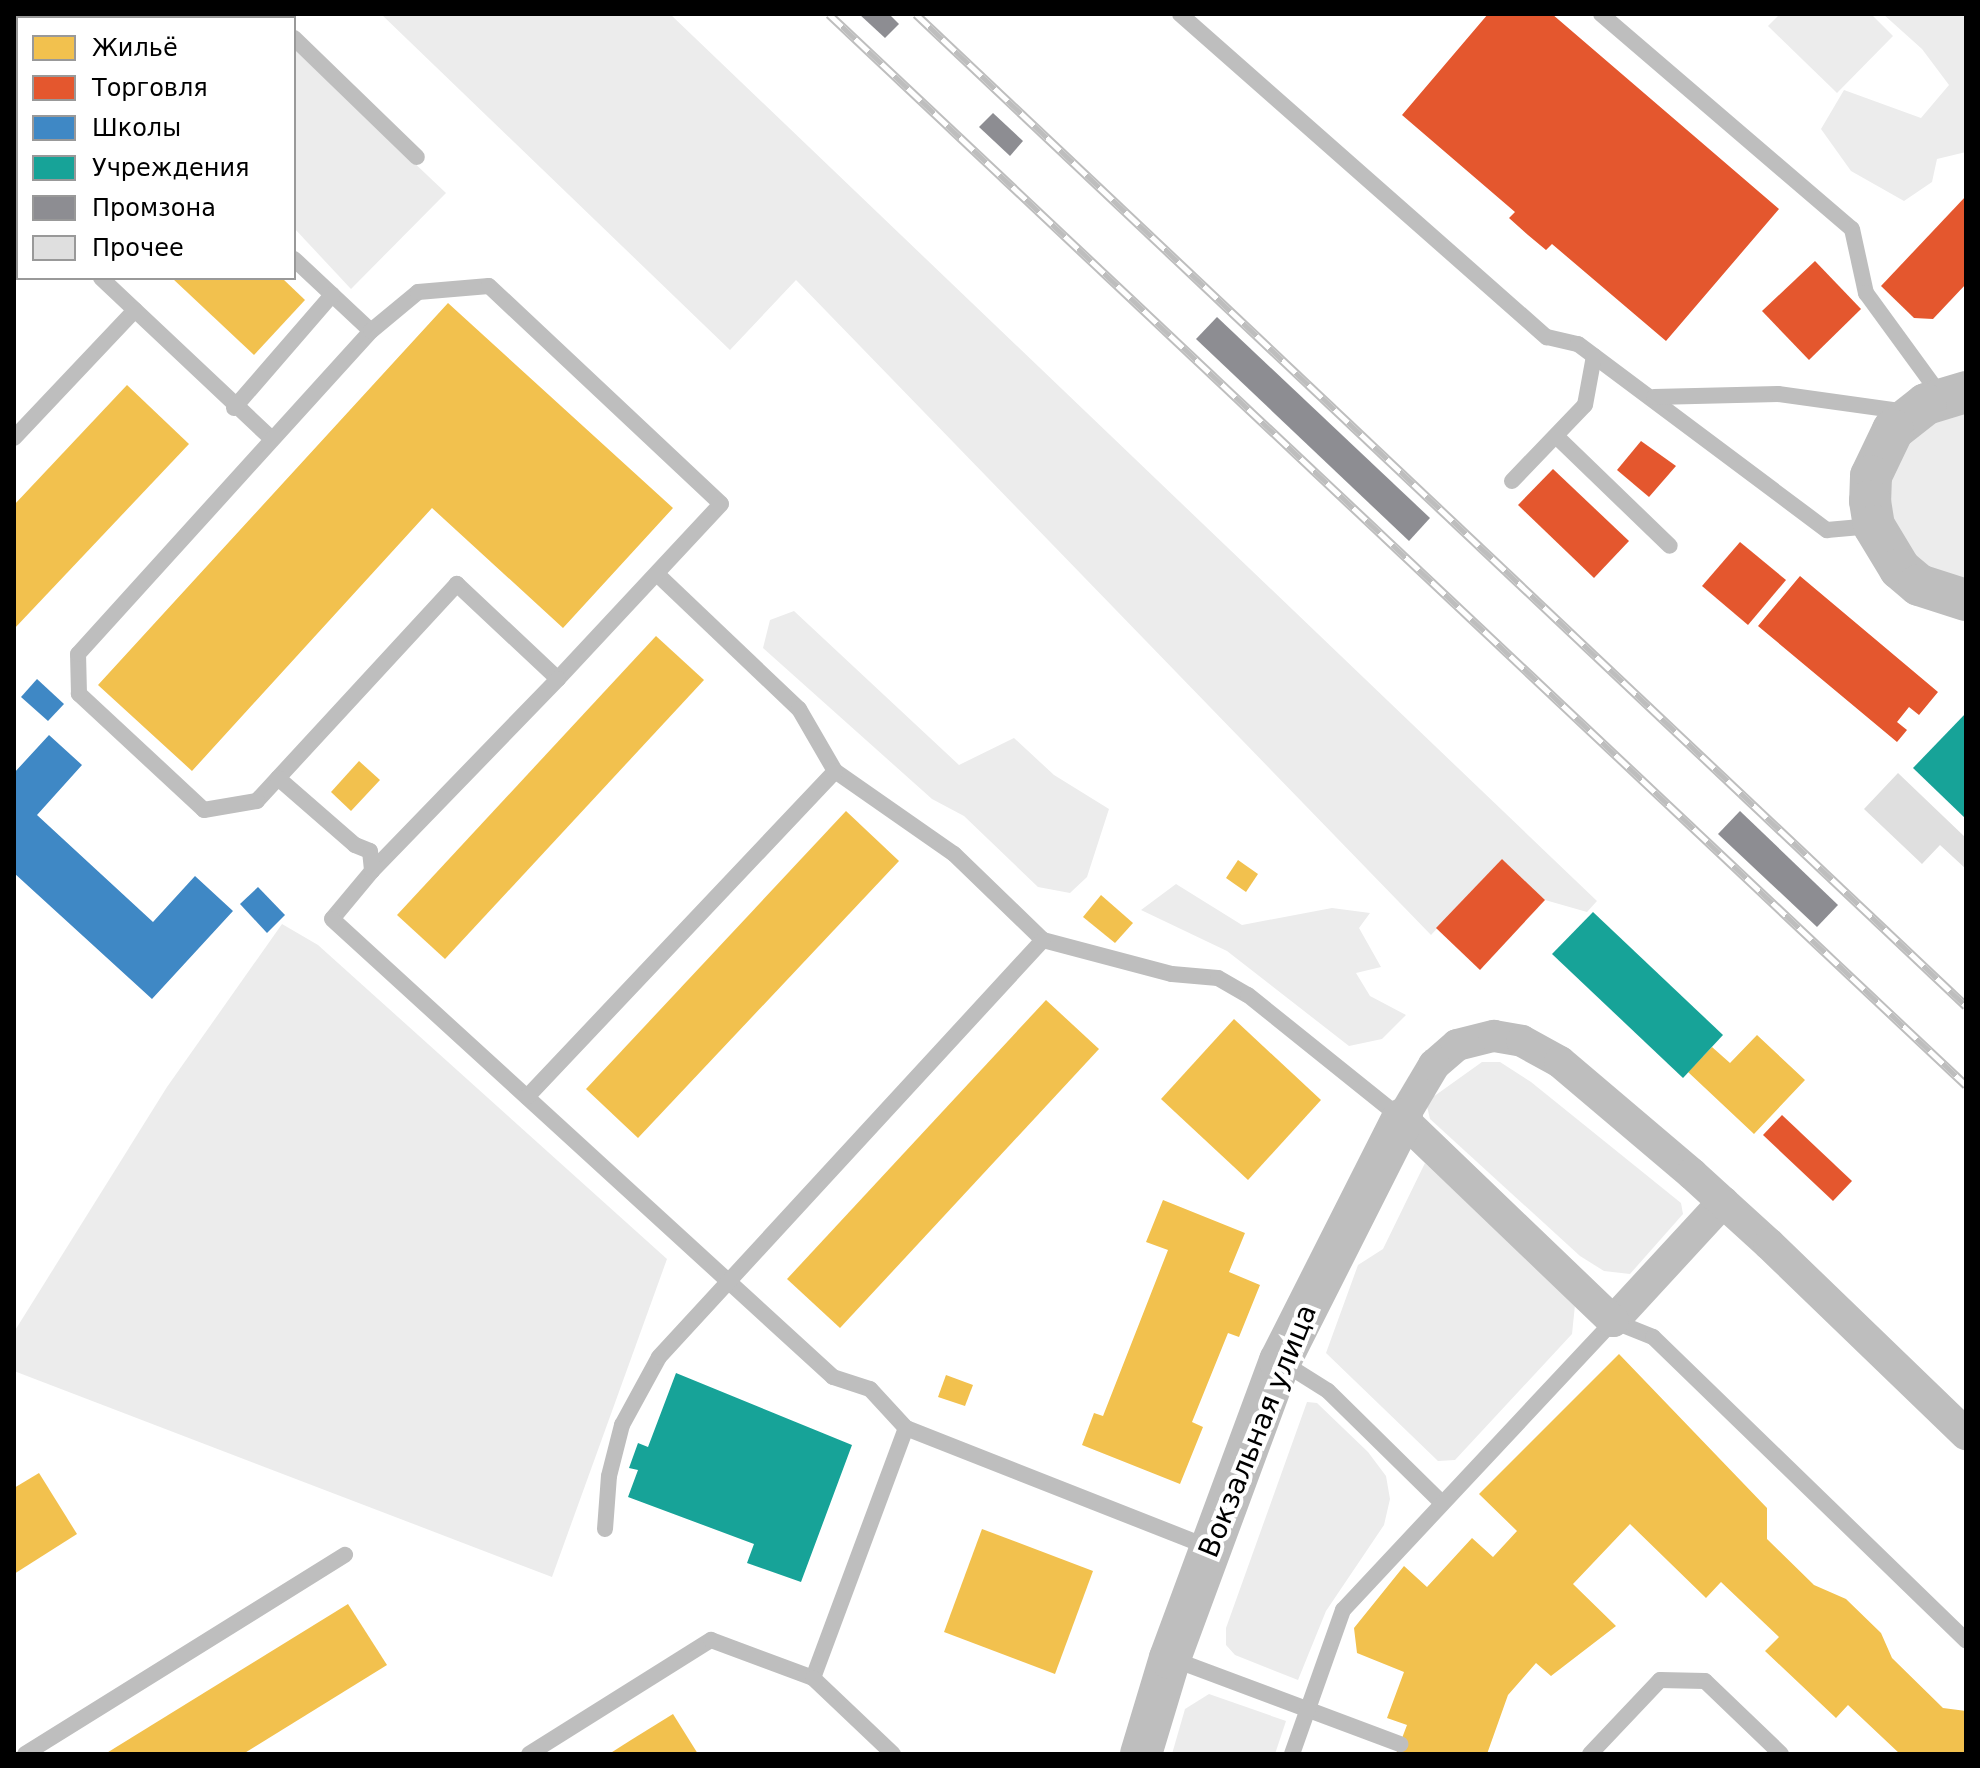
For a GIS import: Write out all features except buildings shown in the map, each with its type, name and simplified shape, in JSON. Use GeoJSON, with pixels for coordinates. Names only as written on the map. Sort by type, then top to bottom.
{"type":"FeatureCollection","features":[{"type":"Feature","properties":{"kind":"street"},"geometry":{"type":"LineString","coordinates":[[1950,392],[1879,451],[1871,476],[1874,526],[1884,549],[1919,585],[1966,600]]}},
{"type":"Feature","properties":{"kind":"street"},"geometry":{"type":"LineString","coordinates":[[1723,1202],[1613,1321],[1402,1119],[1434,1065],[1457,1045],[1494,1036],[1522,1041],[1560,1062],[1723,1202],[1966,1434]]}},
{"type":"Feature","properties":{"kind":"street","name":"Вокзальная улица"},"geometry":{"type":"LineString","coordinates":[[1141,1754],[1170,1658],[1280,1361],[1402,1119]]}},
{"type":"Feature","properties":{"kind":"lane"},"geometry":{"type":"LineString","coordinates":[[1180,14],[1547,337],[1578,344],[1654,397],[1827,530],[1874,526]]}},
{"type":"Feature","properties":{"kind":"lane"},"geometry":{"type":"LineString","coordinates":[[1601,14],[1852,229],[1866,293],[1950,392]]}},
{"type":"Feature","properties":{"kind":"lane"},"geometry":{"type":"LineString","coordinates":[[296,40],[417,157]]}},
{"type":"Feature","properties":{"kind":"lane"},"geometry":{"type":"LineString","coordinates":[[296,261],[371,331]]}},
{"type":"Feature","properties":{"kind":"lane"},"geometry":{"type":"LineString","coordinates":[[103,280],[234,408],[271,438]]}},
{"type":"Feature","properties":{"kind":"lane"},"geometry":{"type":"LineString","coordinates":[[558,679],[457,584],[257,801],[204,810],[79,694],[78,654],[371,331],[418,292],[489,286],[721,504],[558,679],[372,871],[332,919],[833,1377],[870,1389],[906,1428],[1210,1548]]}},
{"type":"Feature","properties":{"kind":"lane"},"geometry":{"type":"LineString","coordinates":[[234,408],[332,295]]}},
{"type":"Feature","properties":{"kind":"lane"},"geometry":{"type":"LineString","coordinates":[[14,438],[135,310]]}},
{"type":"Feature","properties":{"kind":"lane"},"geometry":{"type":"LineString","coordinates":[[1512,481],[1585,405],[1594,356]]}},
{"type":"Feature","properties":{"kind":"lane"},"geometry":{"type":"LineString","coordinates":[[1654,397],[1950,392]]}},
{"type":"Feature","properties":{"kind":"lane"},"geometry":{"type":"LineString","coordinates":[[1556,436],[1670,546]]}},
{"type":"Feature","properties":{"kind":"lane"},"geometry":{"type":"LineString","coordinates":[[657,574],[799,709],[835,771],[954,854],[1043,940],[1172,974],[1218,978],[1248,995],[1402,1119]]}},
{"type":"Feature","properties":{"kind":"lane"},"geometry":{"type":"LineString","coordinates":[[527,1097],[835,771]]}},
{"type":"Feature","properties":{"kind":"lane"},"geometry":{"type":"LineString","coordinates":[[278,778],[355,845],[370,851],[372,871]]}},
{"type":"Feature","properties":{"kind":"lane"},"geometry":{"type":"LineString","coordinates":[[605,1529],[609,1476],[622,1425],[659,1357],[1043,940]]}},
{"type":"Feature","properties":{"kind":"lane"},"geometry":{"type":"LineString","coordinates":[[1292,1754],[1343,1610],[1613,1321],[1653,1337],[1966,1640]]}},
{"type":"Feature","properties":{"kind":"lane"},"geometry":{"type":"LineString","coordinates":[[1280,1361],[1328,1391],[1442,1503]]}},
{"type":"Feature","properties":{"kind":"lane"},"geometry":{"type":"LineString","coordinates":[[813,1678],[906,1428]]}},
{"type":"Feature","properties":{"kind":"lane"},"geometry":{"type":"LineString","coordinates":[[25,1754],[345,1555]]}},
{"type":"Feature","properties":{"kind":"lane"},"geometry":{"type":"LineString","coordinates":[[529,1754],[711,1640],[813,1678],[893,1754]]}},
{"type":"Feature","properties":{"kind":"lane"},"geometry":{"type":"LineString","coordinates":[[1170,1658],[1309,1707],[1400,1744]]}},
{"type":"Feature","properties":{"kind":"lane"},"geometry":{"type":"LineString","coordinates":[[1590,1754],[1660,1680],[1705,1681],[1781,1754]]}},
{"type":"Feature","properties":{"kind":"shaded area"},"geometry":{"type":"Polygon","coordinates":[[[67,14],[259,16],[69,16],[67,14]]]}},
{"type":"Feature","properties":{"kind":"shaded area"},"geometry":{"type":"Polygon","coordinates":[[[381,14],[670,14],[1597,901],[1587,912],[1545,900],[1502,859],[1431,935],[796,280],[730,350],[381,14]]]}},
{"type":"Feature","properties":{"kind":"shaded area"},"geometry":{"type":"Polygon","coordinates":[[[1780,14],[1871,14],[1893,36],[1837,93],[1768,26],[1780,14]]]}},
{"type":"Feature","properties":{"kind":"shaded area"},"geometry":{"type":"Polygon","coordinates":[[[1883,14],[1966,14],[1966,152],[1937,159],[1932,182],[1904,201],[1851,171],[1821,129],[1844,90],[1921,118],[1949,85],[1922,49],[1883,14]]]}},
{"type":"Feature","properties":{"kind":"shaded area"},"geometry":{"type":"Polygon","coordinates":[[[296,51],[446,193],[351,289],[296,230],[296,51]]]}},
{"type":"Feature","properties":{"kind":"shaded area"},"geometry":{"type":"Polygon","coordinates":[[[1966,408],[1966,582],[1922,565],[1890,521],[1890,466],[1923,423],[1966,408]]]}},
{"type":"Feature","properties":{"kind":"shaded area"},"geometry":{"type":"Polygon","coordinates":[[[794,611],[959,765],[1014,738],[1054,775],[1109,809],[1087,877],[1070,893],[1038,887],[964,816],[932,799],[763,648],[770,620],[794,611]]]}},
{"type":"Feature","properties":{"kind":"shaded area"},"geometry":{"type":"Polygon","coordinates":[[[1176,884],[1242,925],[1332,908],[1370,913],[1359,928],[1381,967],[1356,973],[1370,996],[1406,1015],[1382,1039],[1349,1046],[1227,951],[1141,910],[1176,884]]]}},
{"type":"Feature","properties":{"kind":"shaded area"},"geometry":{"type":"Polygon","coordinates":[[[282,924],[318,945],[667,1259],[552,1577],[14,1371],[14,1332],[167,1087],[282,924]]]}},
{"type":"Feature","properties":{"kind":"shaded area"},"geometry":{"type":"Polygon","coordinates":[[[1482,1062],[1500,1062],[1531,1082],[1681,1203],[1683,1214],[1630,1274],[1604,1271],[1580,1256],[1430,1119],[1426,1102],[1482,1062]]]}},
{"type":"Feature","properties":{"kind":"shaded area"},"geometry":{"type":"Polygon","coordinates":[[[1425,1163],[1575,1305],[1572,1334],[1455,1460],[1438,1461],[1326,1353],[1358,1265],[1383,1249],[1425,1163]]]}},
{"type":"Feature","properties":{"kind":"shaded area"},"geometry":{"type":"Polygon","coordinates":[[[1307,1402],[1317,1403],[1368,1452],[1386,1476],[1390,1499],[1384,1525],[1326,1611],[1298,1680],[1235,1655],[1226,1645],[1226,1628],[1307,1402]]]}},
{"type":"Feature","properties":{"kind":"shaded area"},"geometry":{"type":"Polygon","coordinates":[[[1209,1694],[1286,1721],[1275,1754],[1172,1754],[1185,1709],[1209,1694]]]}},
{"type":"Feature","properties":{"kind":"railway"},"geometry":{"type":"LineString","coordinates":[[829,14],[1966,1085]]}},
{"type":"Feature","properties":{"kind":"railway"},"geometry":{"type":"LineString","coordinates":[[916,14],[1966,1006]]}}]}
